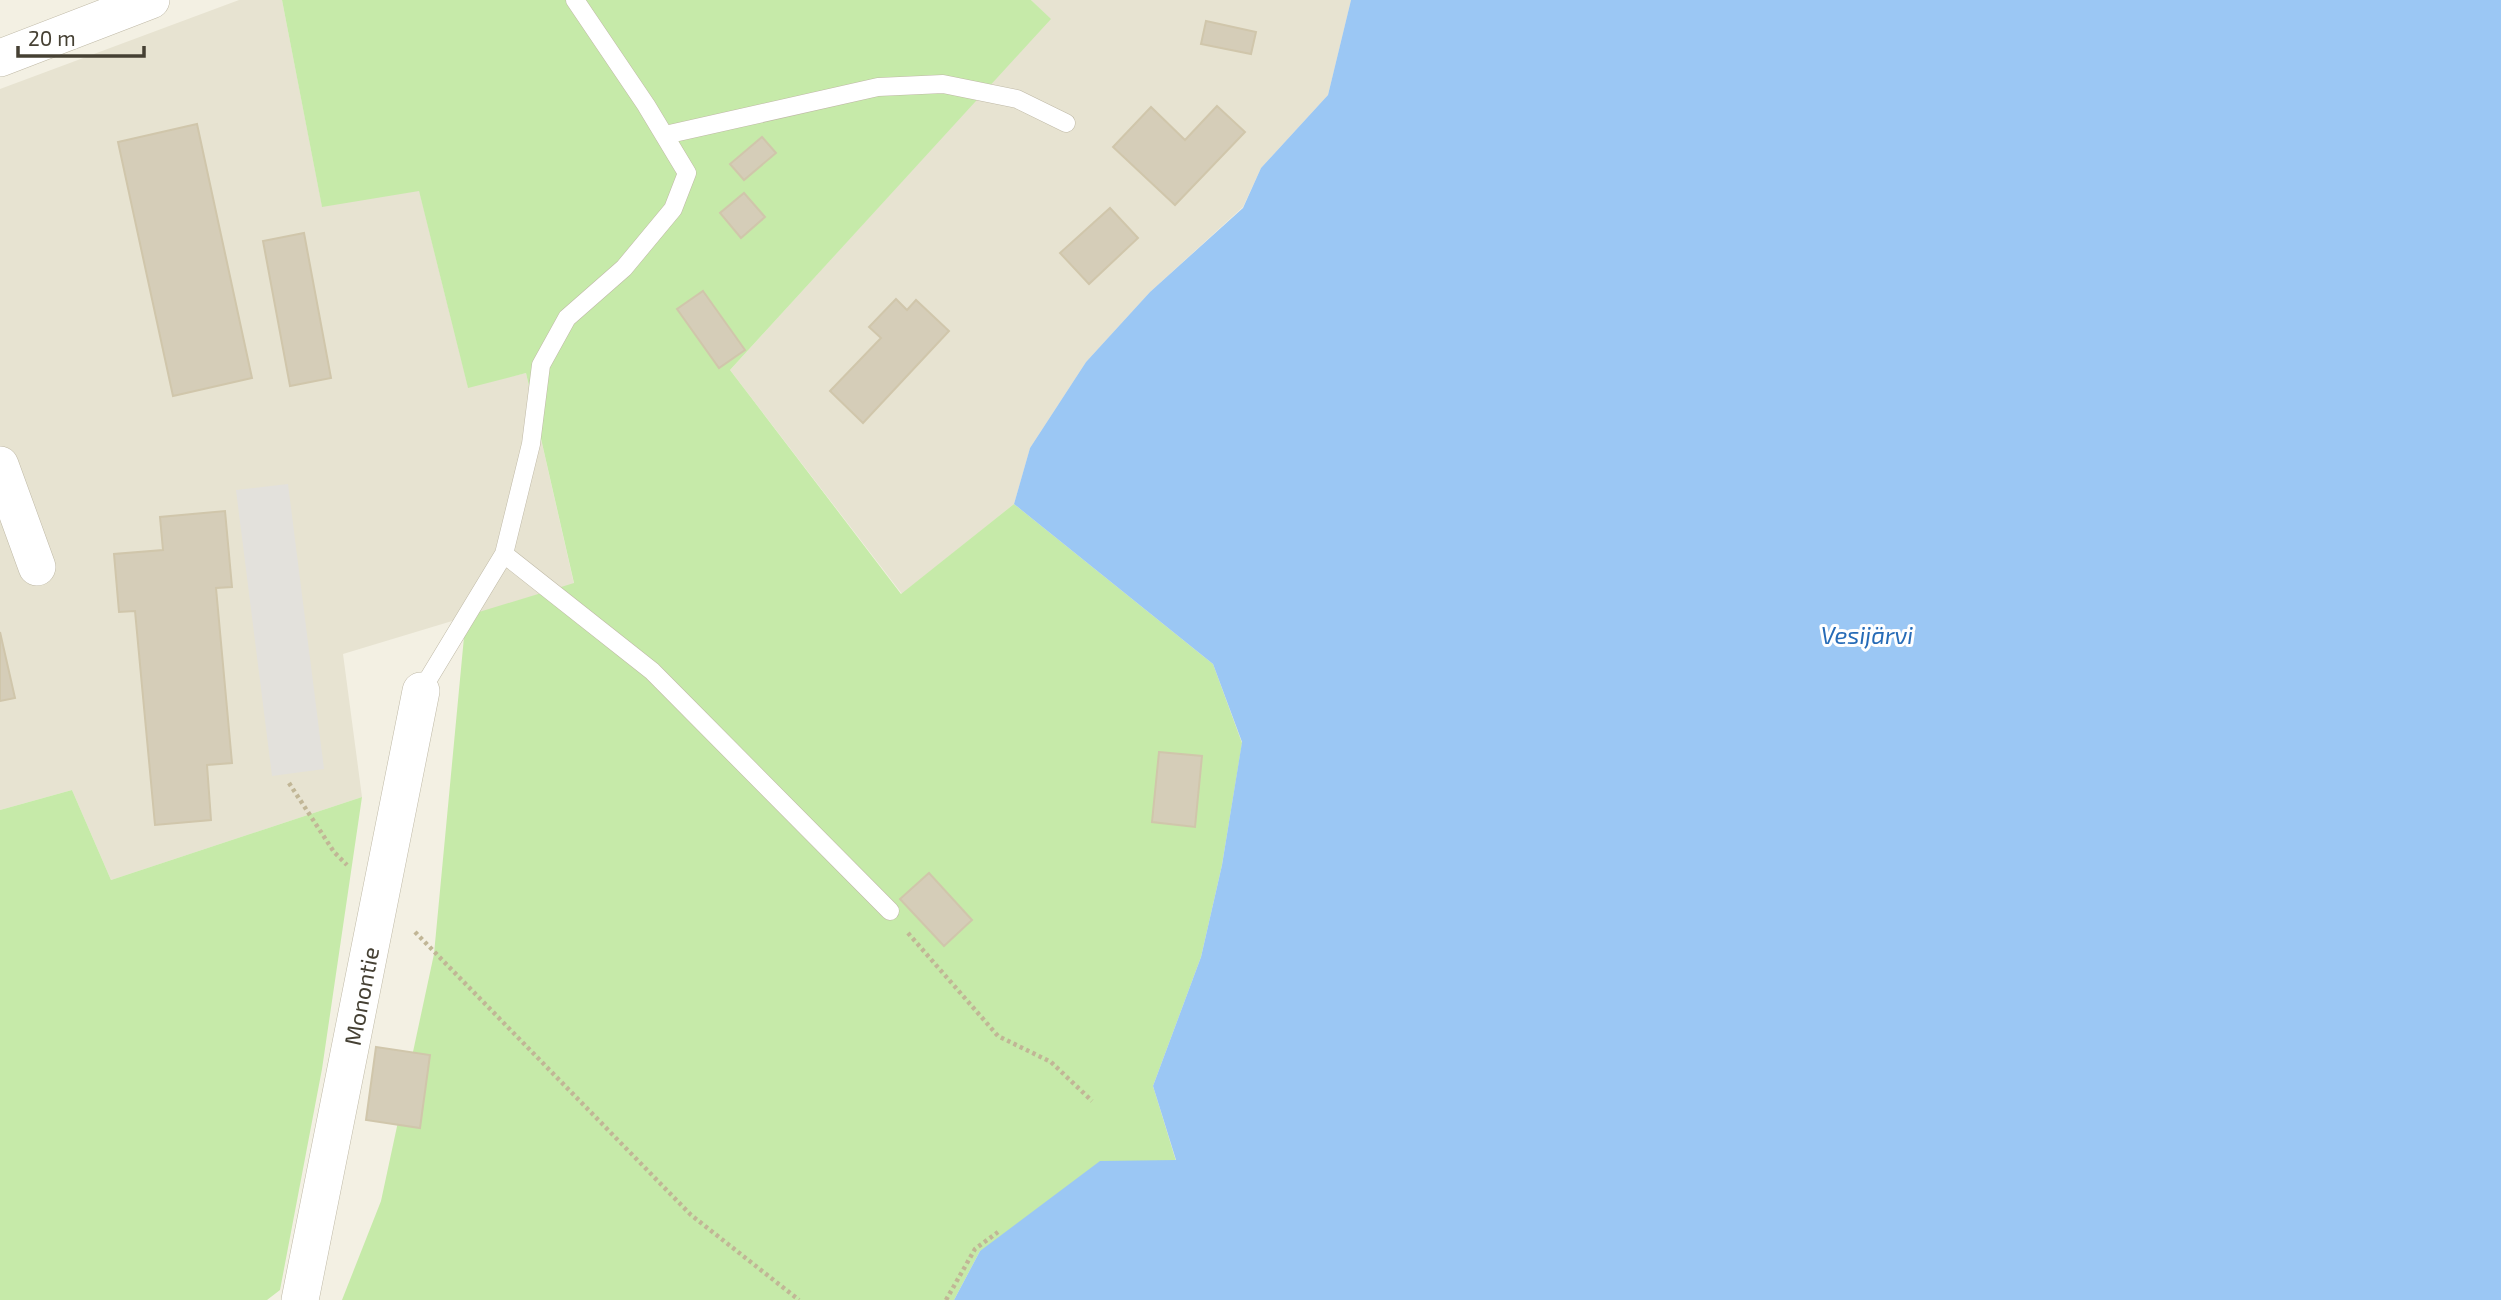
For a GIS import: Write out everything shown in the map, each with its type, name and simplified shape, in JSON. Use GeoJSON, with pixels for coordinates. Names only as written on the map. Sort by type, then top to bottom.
{"type":"FeatureCollection","features":[{"type":"Feature","properties":{"kind":"street"},"geometry":{"type":"LineString","coordinates":[[0,58],[150,0]]}},
{"type":"Feature","properties":{"kind":"street"},"geometry":{"type":"LineString","coordinates":[[0,465],[37,567]]}},
{"type":"Feature","properties":{"kind":"street","name":"Monontie"},"geometry":{"type":"LineString","coordinates":[[300,1300],[421,691]]}},
{"type":"Feature","properties":{"kind":"lane"},"geometry":{"type":"LineString","coordinates":[[421,691],[504,554],[531,444],[541,365],[567,318],[624,268],[673,209],[687,173],[665,135],[575,0]]}},
{"type":"Feature","properties":{"kind":"lane"},"geometry":{"type":"LineString","coordinates":[[665,135],[878,87],[943,84],[1017,99],[1066,123]]}},
{"type":"Feature","properties":{"kind":"lane"},"geometry":{"type":"LineString","coordinates":[[504,554],[652,671],[890,911]]}},
{"type":"Feature","properties":{"kind":"path"},"geometry":{"type":"LineString","coordinates":[[289,783],[334,852],[691,1215],[799,1300]]}},
{"type":"Feature","properties":{"kind":"path"},"geometry":{"type":"LineString","coordinates":[[890,911],[998,1036],[1051,1062],[1092,1101]]}},
{"type":"Feature","properties":{"kind":"path"},"geometry":{"type":"LineString","coordinates":[[946,1300],[975,1249],[998,1232]]}},
{"type":"Feature","properties":{"kind":"shaded area"},"geometry":{"type":"Polygon","coordinates":[[[239,0],[282,0],[322,206],[419,190],[468,387],[526,373],[574,584],[343,654],[362,797],[111,880],[72,790],[0,810],[0,89],[239,0]]]}},
{"type":"Feature","properties":{"kind":"shaded area"},"geometry":{"type":"Polygon","coordinates":[[[1031,0],[1351,0],[1328,95],[1261,168],[1243,207],[1150,292],[1086,362],[1030,448],[1014,504],[902,594],[730,370],[1050,19],[1031,0]]]}},
{"type":"Feature","properties":{"kind":"shaded area"},"geometry":{"type":"Polygon","coordinates":[[[288,484],[324,769],[272,776],[236,490],[288,484]]]}},
{"type":"Feature","properties":{"kind":"green space"},"geometry":{"type":"Polygon","coordinates":[[[282,0],[1031,0],[1051,19],[730,370],[901,594],[1014,504],[1213,664],[1242,743],[1222,865],[1201,957],[1153,1086],[1176,1161],[980,1251],[954,1300],[342,1300],[381,1201],[434,954],[466,616],[574,583],[526,373],[468,388],[419,191],[322,207],[282,0]]]}},
{"type":"Feature","properties":{"kind":"green space"},"geometry":{"type":"Polygon","coordinates":[[[72,790],[111,880],[362,797],[322,1069],[280,1290],[267,1300],[0,1300],[0,810],[72,790]]]}},
{"type":"Feature","properties":{"kind":"water","name":"Vesijärvi"},"geometry":{"type":"Polygon","coordinates":[[[1351,0],[2501,0],[2501,1300],[954,1300],[980,1251],[1100,1161],[1176,1160],[1153,1086],[1201,957],[1222,865],[1242,742],[1213,664],[1014,504],[1030,448],[1086,362],[1150,292],[1243,208],[1261,168],[1328,95],[1351,0]]]}},
{"type":"Feature","properties":{"kind":"building"},"geometry":{"type":"Polygon","coordinates":[[[1206,21],[1256,32],[1251,54],[1201,44],[1206,21]]]}},
{"type":"Feature","properties":{"kind":"building"},"geometry":{"type":"Polygon","coordinates":[[[1217,106],[1245,132],[1175,205],[1113,147],[1151,107],[1185,140],[1217,106]]]}},
{"type":"Feature","properties":{"kind":"building"},"geometry":{"type":"Polygon","coordinates":[[[197,124],[252,378],[173,396],[118,142],[197,124]]]}},
{"type":"Feature","properties":{"kind":"building"},"geometry":{"type":"Polygon","coordinates":[[[762,137],[776,153],[744,180],[730,164],[762,137]]]}},
{"type":"Feature","properties":{"kind":"building"},"geometry":{"type":"Polygon","coordinates":[[[744,193],[765,217],[741,238],[720,213],[744,193]]]}},
{"type":"Feature","properties":{"kind":"building"},"geometry":{"type":"Polygon","coordinates":[[[1110,208],[1138,238],[1089,284],[1060,253],[1110,208]]]}},
{"type":"Feature","properties":{"kind":"building"},"geometry":{"type":"Polygon","coordinates":[[[304,233],[331,378],[290,386],[263,241],[304,233]]]}},
{"type":"Feature","properties":{"kind":"building"},"geometry":{"type":"Polygon","coordinates":[[[703,291],[745,350],[719,368],[677,309],[703,291]]]}},
{"type":"Feature","properties":{"kind":"building"},"geometry":{"type":"Polygon","coordinates":[[[896,299],[907,310],[916,300],[949,331],[863,423],[830,391],[881,338],[869,327],[896,299]]]}},
{"type":"Feature","properties":{"kind":"building"},"geometry":{"type":"Polygon","coordinates":[[[225,511],[232,587],[216,588],[232,763],[207,765],[211,820],[155,825],[135,611],[119,612],[114,554],[163,550],[160,517],[225,511]]]}},
{"type":"Feature","properties":{"kind":"building"},"geometry":{"type":"Polygon","coordinates":[[[0,632],[15,698],[0,701],[0,632]]]}},
{"type":"Feature","properties":{"kind":"building"},"geometry":{"type":"Polygon","coordinates":[[[1159,752],[1202,756],[1195,827],[1152,822],[1159,752]]]}},
{"type":"Feature","properties":{"kind":"building"},"geometry":{"type":"Polygon","coordinates":[[[929,873],[972,920],[944,946],[900,899],[929,873]]]}},
{"type":"Feature","properties":{"kind":"building"},"geometry":{"type":"Polygon","coordinates":[[[376,1047],[430,1055],[420,1128],[366,1120],[376,1047]]]}}]}
